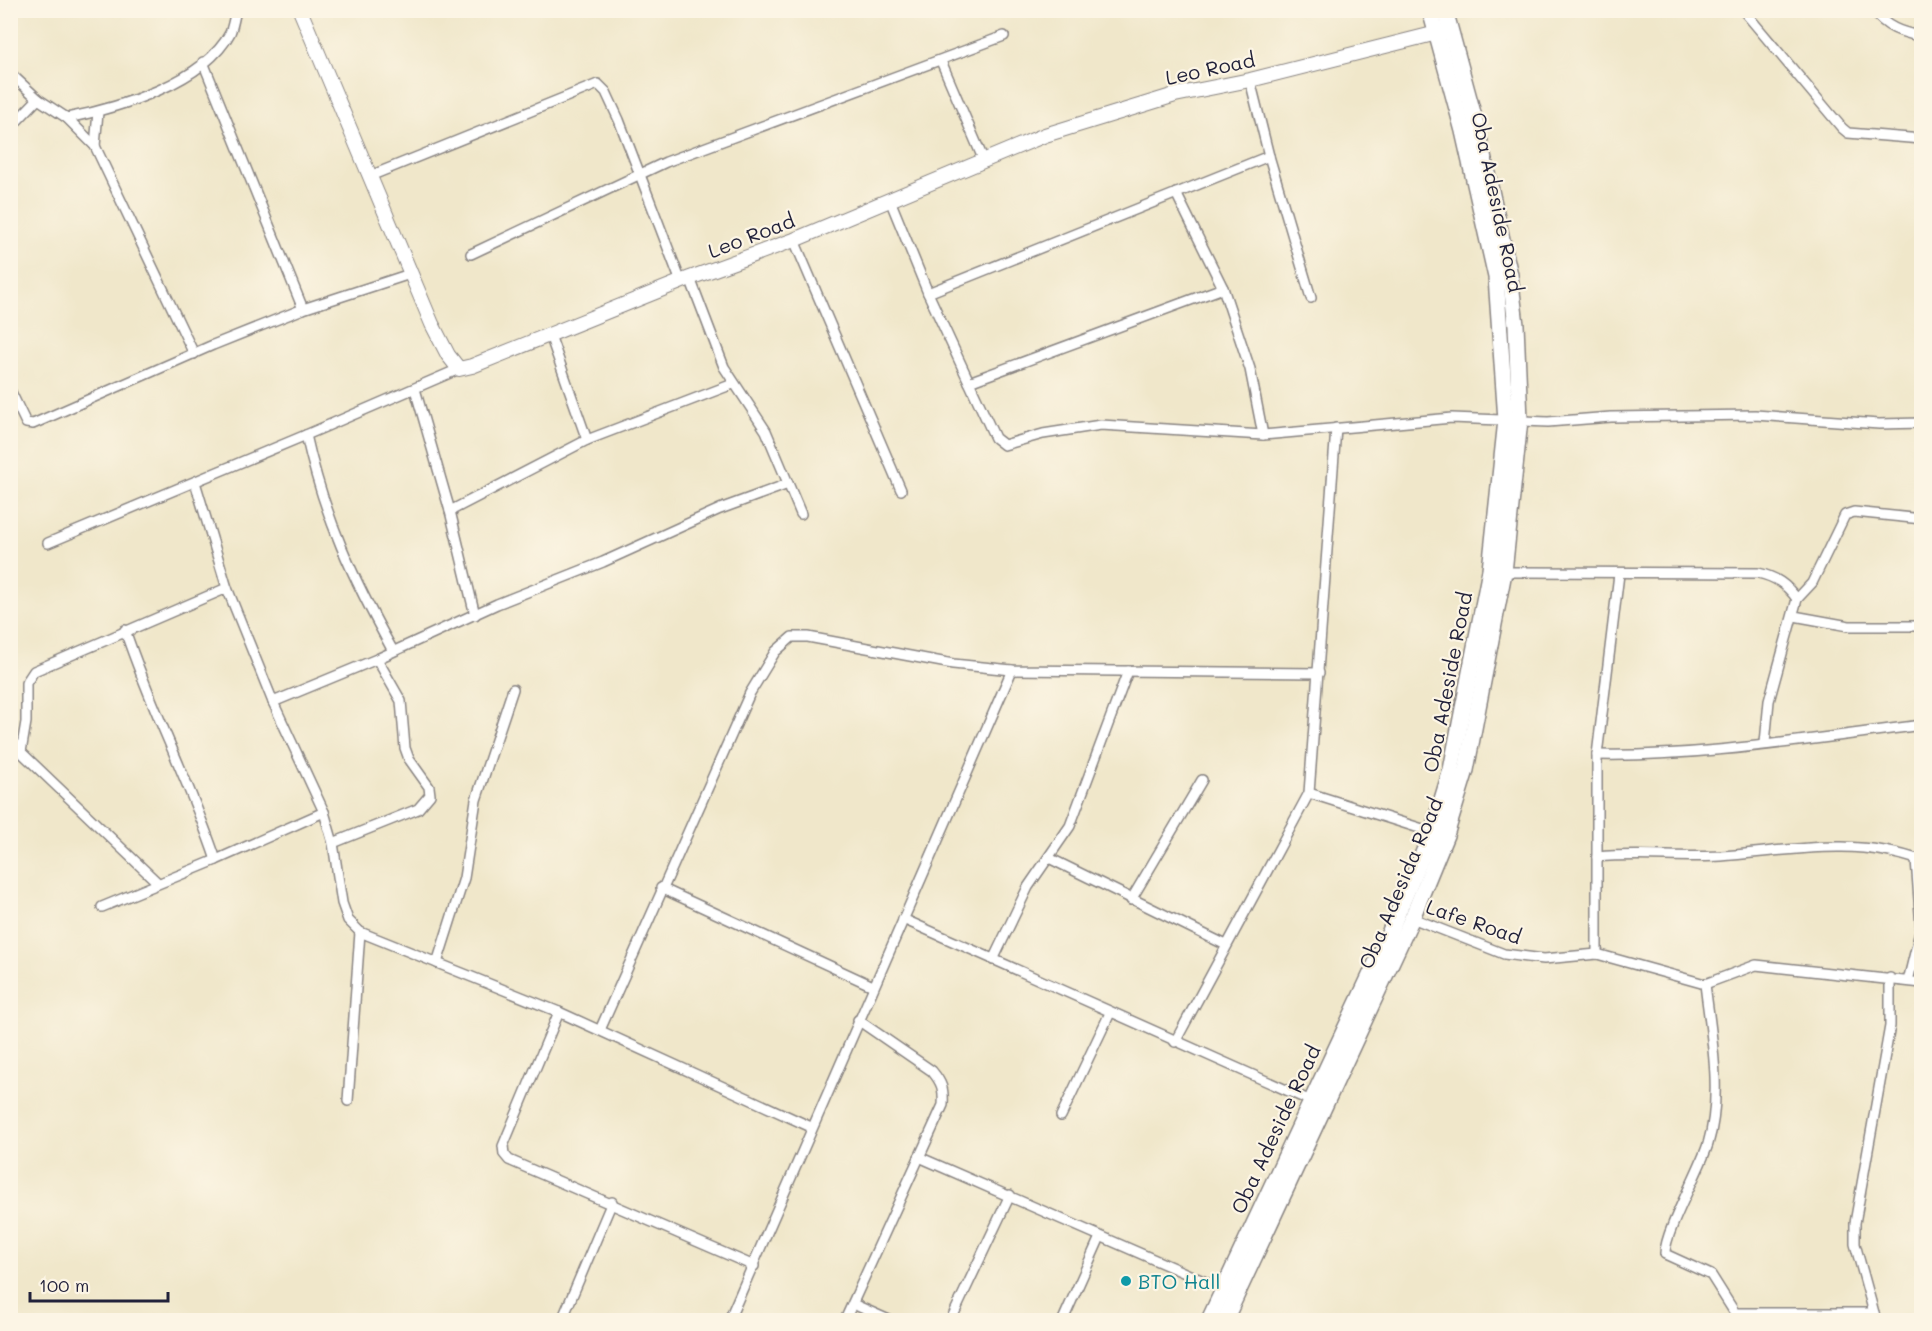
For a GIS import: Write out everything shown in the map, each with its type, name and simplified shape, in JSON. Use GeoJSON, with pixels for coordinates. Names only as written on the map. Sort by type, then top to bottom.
{"type":"FeatureCollection","features":[{"type":"Feature","properties":{"kind":"main road"},"geometry":{"type":"LineString","coordinates":[[1430,10],[1443,32]]}},
{"type":"Feature","properties":{"kind":"main road","name":"Oba Adesida Road"},"geometry":{"type":"LineString","coordinates":[[1225,1320],[1329,1079],[1412,918],[1457,804],[1497,571],[1513,420],[1516,325],[1510,275],[1476,124],[1443,32],[1445,10]]}},
{"type":"Feature","properties":{"kind":"main road","name":"Oba Adeside Road"},"geometry":{"type":"LineString","coordinates":[[1209,1320],[1311,1101],[1329,1079],[1432,832],[1451,770],[1497,571]]}},
{"type":"Feature","properties":{"kind":"street"},"geometry":{"type":"LineString","coordinates":[[67,118],[99,112],[142,97],[186,74],[203,62],[225,40],[231,30],[236,10]]}},
{"type":"Feature","properties":{"kind":"street"},"geometry":{"type":"LineString","coordinates":[[48,543],[459,369],[448,355],[410,274],[300,10]]}},
{"type":"Feature","properties":{"kind":"street"},"geometry":{"type":"LineString","coordinates":[[1743,10],[1848,133],[1922,139]]}},
{"type":"Feature","properties":{"kind":"street"},"geometry":{"type":"LineString","coordinates":[[1873,10],[1885,24],[1899,32],[1922,37]]}},
{"type":"Feature","properties":{"kind":"street","name":"Leo Road"},"geometry":{"type":"LineString","coordinates":[[459,369],[472,366],[686,280],[794,240],[1045,135],[1113,113],[1209,87],[1250,80],[1443,32]]}},
{"type":"Feature","properties":{"kind":"street"},"geometry":{"type":"LineString","coordinates":[[471,254],[638,175],[807,108],[941,61],[1004,36]]}},
{"type":"Feature","properties":{"kind":"street"},"geometry":{"type":"LineString","coordinates":[[941,61],[984,161]]}},
{"type":"Feature","properties":{"kind":"street"},"geometry":{"type":"LineString","coordinates":[[203,62],[303,309]]}},
{"type":"Feature","properties":{"kind":"street"},"geometry":{"type":"LineString","coordinates":[[10,73],[38,99],[67,118],[95,146],[194,354]]}},
{"type":"Feature","properties":{"kind":"street"},"geometry":{"type":"LineString","coordinates":[[1250,80],[1269,156],[1311,298]]}},
{"type":"Feature","properties":{"kind":"street"},"geometry":{"type":"LineString","coordinates":[[370,176],[598,84],[606,92],[638,175],[724,367],[733,384],[755,412],[801,514]]}},
{"type":"Feature","properties":{"kind":"street"},"geometry":{"type":"LineString","coordinates":[[10,128],[38,99]]}},
{"type":"Feature","properties":{"kind":"street"},"geometry":{"type":"LineString","coordinates":[[95,146],[99,112]]}},
{"type":"Feature","properties":{"kind":"street"},"geometry":{"type":"LineString","coordinates":[[928,293],[1269,156]]}},
{"type":"Feature","properties":{"kind":"street"},"geometry":{"type":"LineString","coordinates":[[1176,194],[1223,288],[1250,369],[1263,435]]}},
{"type":"Feature","properties":{"kind":"street"},"geometry":{"type":"LineString","coordinates":[[890,200],[928,293],[995,438],[1004,445],[1043,434],[1101,425],[1263,435],[1417,420],[1559,422],[1611,417],[1745,415],[1879,424],[1922,423]]}},
{"type":"Feature","properties":{"kind":"street"},"geometry":{"type":"LineString","coordinates":[[794,240],[900,490]]}},
{"type":"Feature","properties":{"kind":"street"},"geometry":{"type":"LineString","coordinates":[[10,390],[22,419],[26,423],[33,424],[303,309],[410,274]]}},
{"type":"Feature","properties":{"kind":"street"},"geometry":{"type":"LineString","coordinates":[[969,382],[1223,288]]}},
{"type":"Feature","properties":{"kind":"street"},"geometry":{"type":"LineString","coordinates":[[550,335],[587,440]]}},
{"type":"Feature","properties":{"kind":"street"},"geometry":{"type":"LineString","coordinates":[[450,511],[587,440],[733,384]]}},
{"type":"Feature","properties":{"kind":"street"},"geometry":{"type":"LineString","coordinates":[[415,389],[450,511],[475,615]]}},
{"type":"Feature","properties":{"kind":"street"},"geometry":{"type":"LineString","coordinates":[[1175,1042],[1310,793],[1336,428]]}},
{"type":"Feature","properties":{"kind":"street"},"geometry":{"type":"LineString","coordinates":[[306,435],[328,517],[357,583],[393,651]]}},
{"type":"Feature","properties":{"kind":"street"},"geometry":{"type":"LineString","coordinates":[[195,482],[227,588],[273,702],[324,812],[333,843],[342,903],[348,920],[360,932],[559,1012],[811,1127]]}},
{"type":"Feature","properties":{"kind":"street"},"geometry":{"type":"LineString","coordinates":[[273,702],[624,553],[720,509],[788,484]]}},
{"type":"Feature","properties":{"kind":"street"},"geometry":{"type":"LineString","coordinates":[[1765,743],[1769,701],[1797,599],[1812,583],[1845,515],[1854,512],[1922,519]]}},
{"type":"Feature","properties":{"kind":"street"},"geometry":{"type":"LineString","coordinates":[[1497,571],[1619,574],[1758,573],[1774,577],[1789,587],[1797,599]]}},
{"type":"Feature","properties":{"kind":"street"},"geometry":{"type":"LineString","coordinates":[[1619,574],[1597,755],[1597,954],[1705,984],[1756,965],[1922,983]]}},
{"type":"Feature","properties":{"kind":"street"},"geometry":{"type":"LineString","coordinates":[[158,883],[21,752],[26,722],[28,678],[34,671],[227,588]]}},
{"type":"Feature","properties":{"kind":"street"},"geometry":{"type":"LineString","coordinates":[[1794,616],[1861,627],[1922,626]]}},
{"type":"Feature","properties":{"kind":"street"},"geometry":{"type":"LineString","coordinates":[[125,630],[149,699],[190,791],[216,860]]}},
{"type":"Feature","properties":{"kind":"street"},"geometry":{"type":"LineString","coordinates":[[600,1030],[661,888],[750,693],[775,652],[792,638],[808,637],[953,664],[1012,670],[1319,673]]}},
{"type":"Feature","properties":{"kind":"street"},"geometry":{"type":"LineString","coordinates":[[333,843],[418,809],[430,795],[429,787],[409,759],[405,748],[401,701],[377,659]]}},
{"type":"Feature","properties":{"kind":"street"},"geometry":{"type":"LineString","coordinates":[[729,1320],[754,1266],[811,1127],[1012,670]]}},
{"type":"Feature","properties":{"kind":"street"},"geometry":{"type":"LineString","coordinates":[[993,960],[1028,887],[1070,826],[1128,671]]}},
{"type":"Feature","properties":{"kind":"street"},"geometry":{"type":"LineString","coordinates":[[438,963],[464,878],[476,800],[513,689]]}},
{"type":"Feature","properties":{"kind":"street"},"geometry":{"type":"LineString","coordinates":[[1597,755],[1673,754],[1922,725]]}},
{"type":"Feature","properties":{"kind":"street"},"geometry":{"type":"LineString","coordinates":[[1131,900],[1202,780]]}},
{"type":"Feature","properties":{"kind":"street"},"geometry":{"type":"LineString","coordinates":[[1310,793],[1432,832]]}},
{"type":"Feature","properties":{"kind":"street"},"geometry":{"type":"LineString","coordinates":[[102,907],[324,812]]}},
{"type":"Feature","properties":{"kind":"street"},"geometry":{"type":"LineString","coordinates":[[1597,857],[1623,854],[1720,856],[1781,848],[1840,846],[1888,851],[1919,860],[1921,928],[1908,981]]}},
{"type":"Feature","properties":{"kind":"street"},"geometry":{"type":"LineString","coordinates":[[1049,858],[1226,945]]}},
{"type":"Feature","properties":{"kind":"street"},"geometry":{"type":"LineString","coordinates":[[661,888],[873,986]]}},
{"type":"Feature","properties":{"kind":"street","name":"Lafe Road"},"geometry":{"type":"LineString","coordinates":[[1412,918],[1504,954],[1544,959],[1597,954]]}},
{"type":"Feature","properties":{"kind":"street"},"geometry":{"type":"LineString","coordinates":[[903,919],[1311,1101]]}},
{"type":"Feature","properties":{"kind":"street"},"geometry":{"type":"LineString","coordinates":[[348,1101],[360,932]]}},
{"type":"Feature","properties":{"kind":"street"},"geometry":{"type":"LineString","coordinates":[[1705,984],[1713,1071],[1712,1126],[1703,1157],[1683,1203],[1665,1254],[1711,1275],[1735,1313],[1875,1317],[1855,1244],[1855,1223],[1890,1026],[1890,978]]}},
{"type":"Feature","properties":{"kind":"street"},"geometry":{"type":"LineString","coordinates":[[559,1012],[503,1146],[504,1154],[509,1160],[612,1202],[754,1266]]}},
{"type":"Feature","properties":{"kind":"street"},"geometry":{"type":"LineString","coordinates":[[1061,1116],[1110,1013]]}},
{"type":"Feature","properties":{"kind":"street"},"geometry":{"type":"LineString","coordinates":[[845,1320],[943,1105],[942,1082],[932,1071],[858,1020]]}},
{"type":"Feature","properties":{"kind":"street"},"geometry":{"type":"LineString","coordinates":[[919,1157],[1224,1290]]}},
{"type":"Feature","properties":{"kind":"street"},"geometry":{"type":"LineString","coordinates":[[951,1320],[1010,1195]]}},
{"type":"Feature","properties":{"kind":"street"},"geometry":{"type":"LineString","coordinates":[[562,1320],[612,1202]]}},
{"type":"Feature","properties":{"kind":"street"},"geometry":{"type":"LineString","coordinates":[[1063,1320],[1100,1237]]}},
{"type":"Feature","properties":{"kind":"street"},"geometry":{"type":"LineString","coordinates":[[853,1304],[889,1320]]}},
{"type":"Feature","properties":{"kind":"place","name":"BTO Hall"},"geometry":{"type":"Point","coordinates":[1126,1281]}}]}
